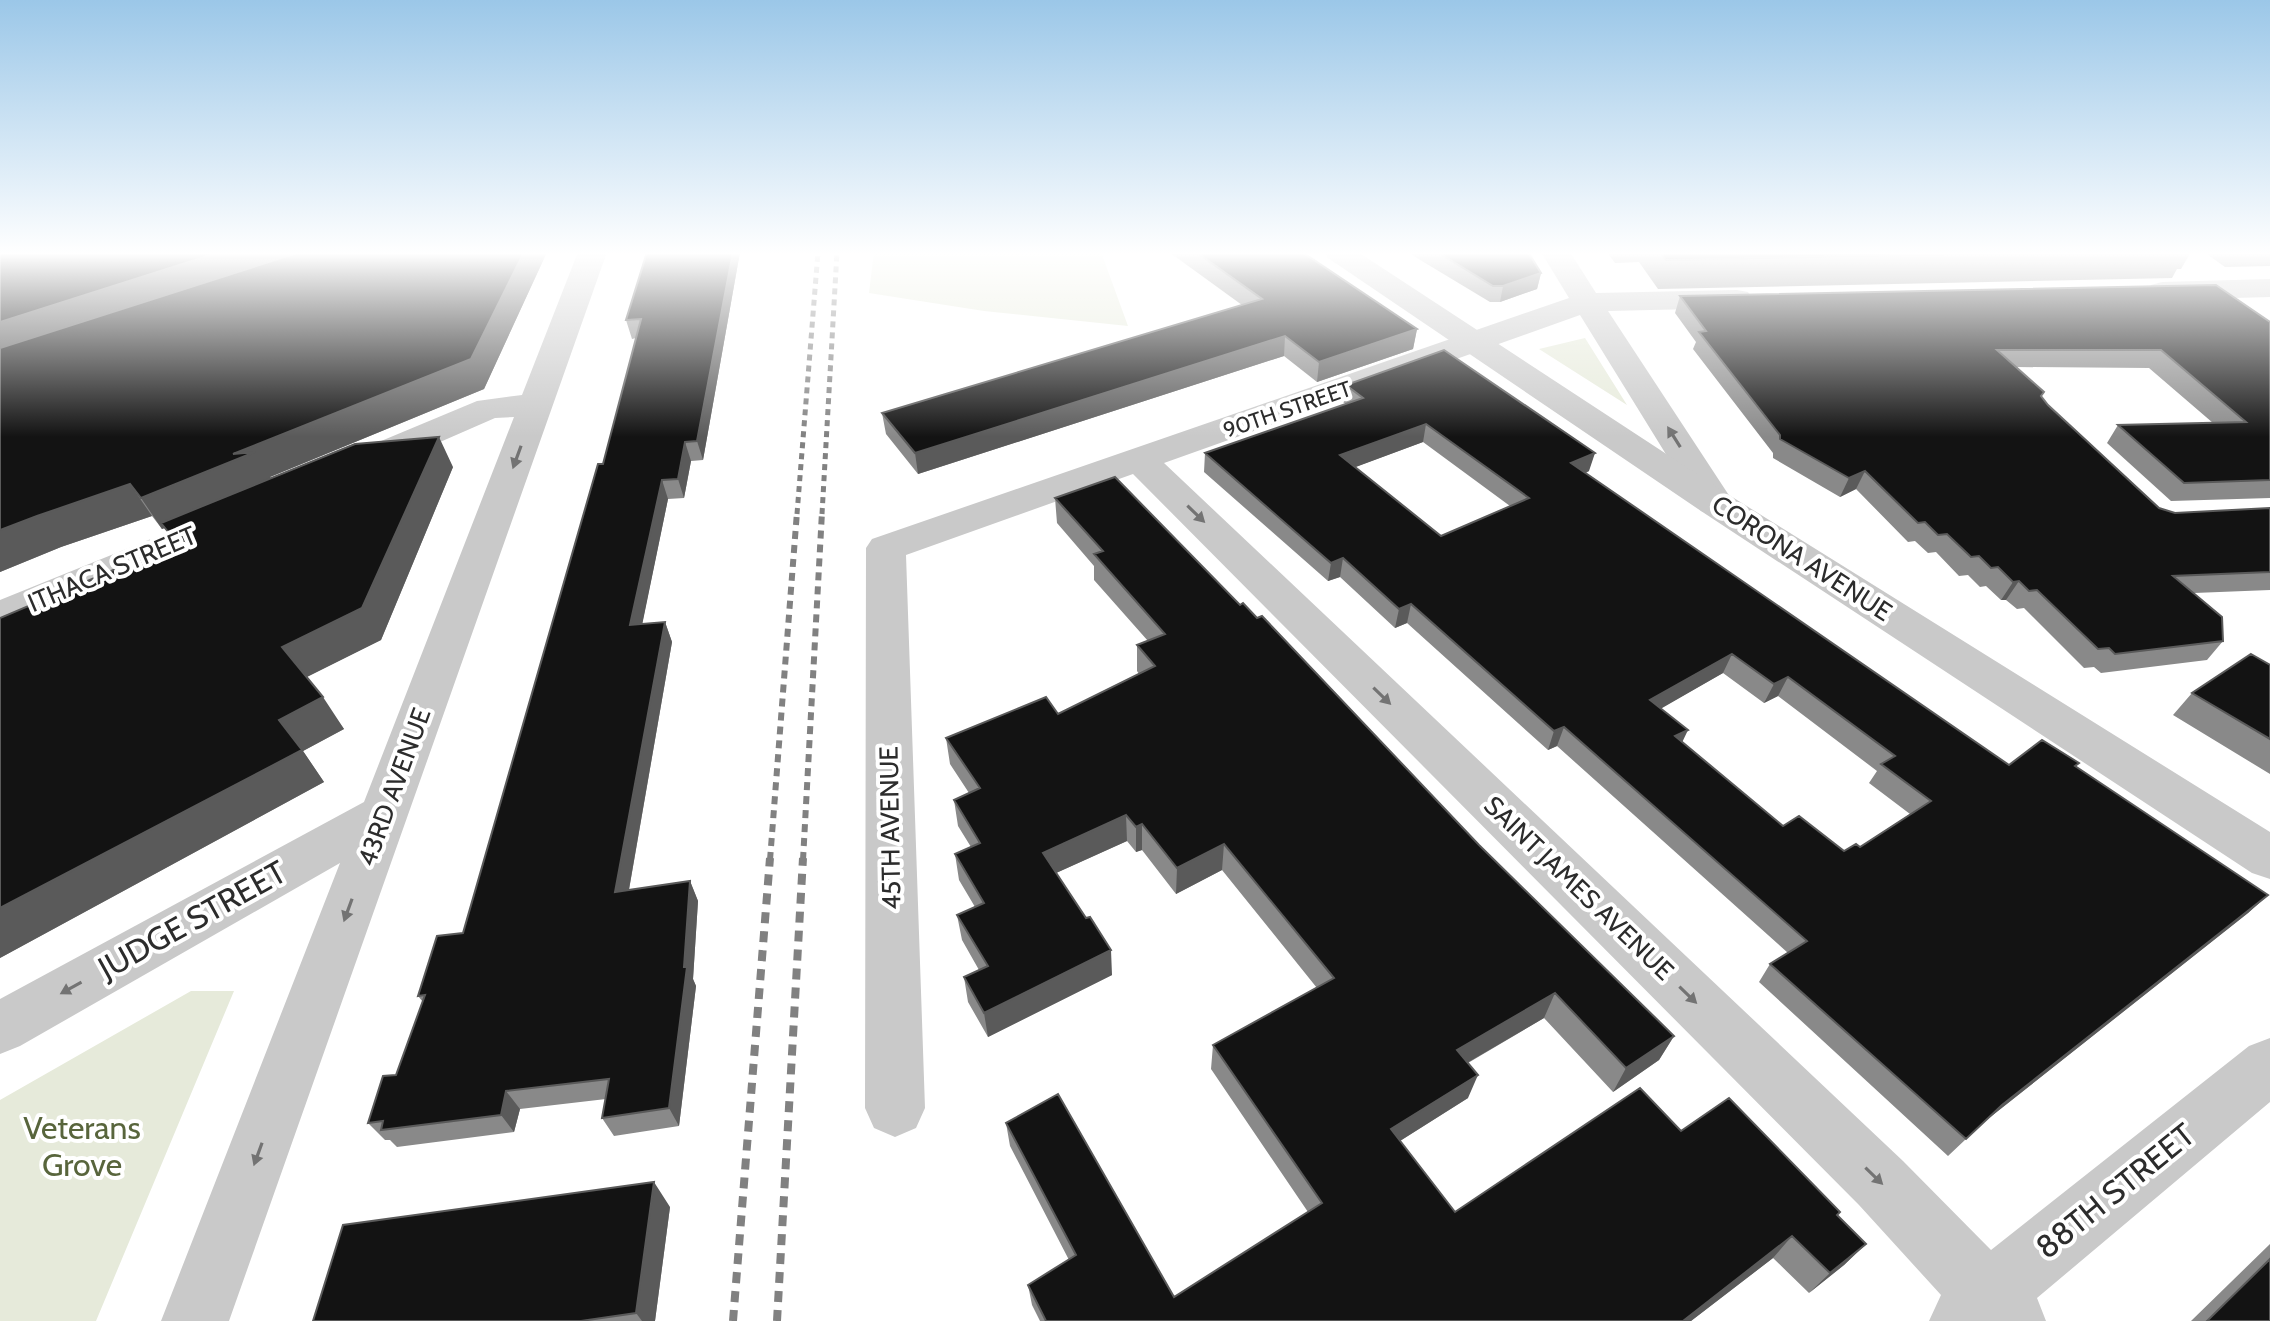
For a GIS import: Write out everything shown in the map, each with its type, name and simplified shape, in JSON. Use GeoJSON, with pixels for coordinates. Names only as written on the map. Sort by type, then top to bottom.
{"type":"FeatureCollection","features":[{"type":"Feature","properties":{"kind":"street","name":"43RD AVENUE"},"geometry":{"type":"LineString","coordinates":[[195,1321],[570,314]]}},
{"type":"Feature","properties":{"kind":"street","name":"CORONA AVENUE"},"geometry":{"type":"LineString","coordinates":[[1433,314],[1715,503],[2270,858]]}},
{"type":"Feature","properties":{"kind":"street","name":"90TH STREET"},"geometry":{"type":"LineString","coordinates":[[886,548],[1556,314]]}},
{"type":"Feature","properties":{"kind":"street"},"geometry":{"type":"LineString","coordinates":[[1595,314],[1715,503]]}},
{"type":"Feature","properties":{"kind":"street"},"geometry":{"type":"LineString","coordinates":[[324,479],[489,408],[536,405]]}},
{"type":"Feature","properties":{"kind":"street","name":"SAINT JAMES AVENUE"},"geometry":{"type":"LineString","coordinates":[[1140,460],[1881,1183],[1988,1312]]}},
{"type":"Feature","properties":{"kind":"street","name":"ITHACA STREET"},"geometry":{"type":"LineString","coordinates":[[0,616],[265,504]]}},
{"type":"Feature","properties":{"kind":"street","name":"45TH AVENUE"},"geometry":{"type":"LineString","coordinates":[[886,548],[895,1108]]}},
{"type":"Feature","properties":{"kind":"street","name":"JUDGE STREET"},"geometry":{"type":"LineString","coordinates":[[0,1028],[384,814]]}},
{"type":"Feature","properties":{"kind":"street","name":"88TH STREET"},"geometry":{"type":"LineString","coordinates":[[1988,1312],[2270,1065]]}},
{"type":"Feature","properties":{"kind":"green space"},"geometry":{"type":"Polygon","coordinates":[[[1009,314],[1123,314],[1128,326],[1009,314]]]}},
{"type":"Feature","properties":{"kind":"green space"},"geometry":{"type":"Polygon","coordinates":[[[1585,338],[1627,405],[1539,349],[1585,338]]]}},
{"type":"Feature","properties":{"kind":"green space","name":"Veterans Grove"},"geometry":{"type":"Polygon","coordinates":[[[191,991],[234,991],[96,1321],[0,1321],[0,1100],[191,991]]]}},
{"type":"Feature","properties":{"kind":"building"},"geometry":{"type":"Polygon","coordinates":[[[0,314],[26,314],[0,322],[0,314]]]}},
{"type":"Feature","properties":{"kind":"building"},"geometry":{"type":"Polygon","coordinates":[[[107,314],[493,314],[471,359],[233,454],[255,452],[141,498],[130,484],[0,530],[0,348],[107,314]]]}},
{"type":"Feature","properties":{"kind":"building"},"geometry":{"type":"Polygon","coordinates":[[[628,314],[721,314],[697,441],[685,442],[678,479],[662,480],[630,625],[665,622],[615,892],[690,881],[684,967],[687,967],[669,1108],[602,1118],[609,1079],[506,1091],[501,1115],[381,1130],[383,1121],[368,1123],[383,1076],[396,1075],[425,995],[418,996],[437,936],[463,933],[598,464],[603,464],[641,319],[626,320],[628,314]]]}},
{"type":"Feature","properties":{"kind":"building"},"geometry":{"type":"Polygon","coordinates":[[[1213,314],[1394,314],[1417,329],[1319,362],[1285,336],[915,453],[882,413],[1213,314]]]}},
{"type":"Feature","properties":{"kind":"building"},"geometry":{"type":"Polygon","coordinates":[[[1693,314],[2258,314],[2270,322],[2270,480],[2184,483],[2118,425],[2246,422],[2161,350],[1997,350],[2044,392],[2041,396],[2048,405],[2159,508],[2175,513],[2270,508],[2270,572],[2173,576],[2222,617],[2223,641],[2115,654],[2109,648],[2098,649],[2037,590],[2029,591],[2019,581],[2013,582],[1998,567],[1991,568],[1979,556],[1971,557],[1947,534],[1938,535],[1925,522],[1918,523],[1865,471],[1849,478],[1780,439],[1780,435],[1699,332],[1706,331],[1693,314]]]}},
{"type":"Feature","properties":{"kind":"building"},"geometry":{"type":"Polygon","coordinates":[[[1444,350],[1595,453],[1571,463],[2009,765],[2042,740],[2079,763],[2075,766],[2268,895],[2002,1105],[1966,1139],[1770,964],[1807,941],[1564,727],[1554,731],[1411,604],[1399,609],[1343,558],[1331,563],[1205,453],[1363,398],[1346,385],[1444,350]],[[1426,424],[1340,455],[1441,536],[1529,498],[1426,424]],[[1732,654],[1650,700],[1688,730],[1675,736],[1783,826],[1799,816],[1844,851],[1856,844],[1860,847],[1931,801],[1881,764],[1895,756],[1788,677],[1774,684],[1732,654]]]}},
{"type":"Feature","properties":{"kind":"building"},"geometry":{"type":"Polygon","coordinates":[[[439,437],[362,608],[282,647],[323,697],[279,720],[302,750],[0,908],[0,618],[177,543],[161,523],[355,444],[439,437]]]}},
{"type":"Feature","properties":{"kind":"building"},"geometry":{"type":"Polygon","coordinates":[[[1115,477],[1240,605],[1243,603],[1257,618],[1262,616],[1479,845],[1674,1036],[1626,1068],[1555,993],[1457,1050],[1478,1075],[1391,1129],[1455,1212],[1640,1088],[1681,1131],[1729,1098],[1840,1212],[1837,1215],[1866,1244],[1830,1273],[1792,1236],[1683,1321],[1046,1321],[1028,1285],[1076,1255],[1006,1123],[1058,1094],[1174,1297],[1322,1203],[1213,1045],[1334,978],[1224,844],[1177,868],[1142,824],[1136,827],[1126,815],[1043,853],[1111,950],[984,1013],[964,977],[988,966],[957,915],[984,903],[955,854],[980,843],[954,800],[980,788],[946,738],[1046,697],[1058,714],[1155,666],[1137,645],[1165,634],[1094,554],[1103,551],[1055,498],[1115,477]]]}},
{"type":"Feature","properties":{"kind":"building"},"geometry":{"type":"Polygon","coordinates":[[[2251,654],[2270,665],[2270,739],[2192,693],[2251,654]]]}},
{"type":"Feature","properties":{"kind":"building"},"geometry":{"type":"Polygon","coordinates":[[[654,1182],[636,1313],[581,1321],[313,1321],[343,1225],[654,1182]]]}},
{"type":"Feature","properties":{"kind":"building"},"geometry":{"type":"Polygon","coordinates":[[[2270,1259],[2270,1321],[2207,1321],[2270,1259]]]}},
{"type":"Feature","properties":{"kind":"railway"},"geometry":{"type":"LineString","coordinates":[[797,514],[813,314]]}},
{"type":"Feature","properties":{"kind":"railway"},"geometry":{"type":"LineString","coordinates":[[822,514],[833,314]]}},
{"type":"Feature","properties":{"kind":"railway"},"geometry":{"type":"LineString","coordinates":[[770,860],[797,512]]}},
{"type":"Feature","properties":{"kind":"railway"},"geometry":{"type":"LineString","coordinates":[[803,860],[822,512]]}},
{"type":"Feature","properties":{"kind":"railway"},"geometry":{"type":"LineString","coordinates":[[733,1321],[770,858]]}},
{"type":"Feature","properties":{"kind":"railway"},"geometry":{"type":"LineString","coordinates":[[777,1321],[803,858]]}}]}
